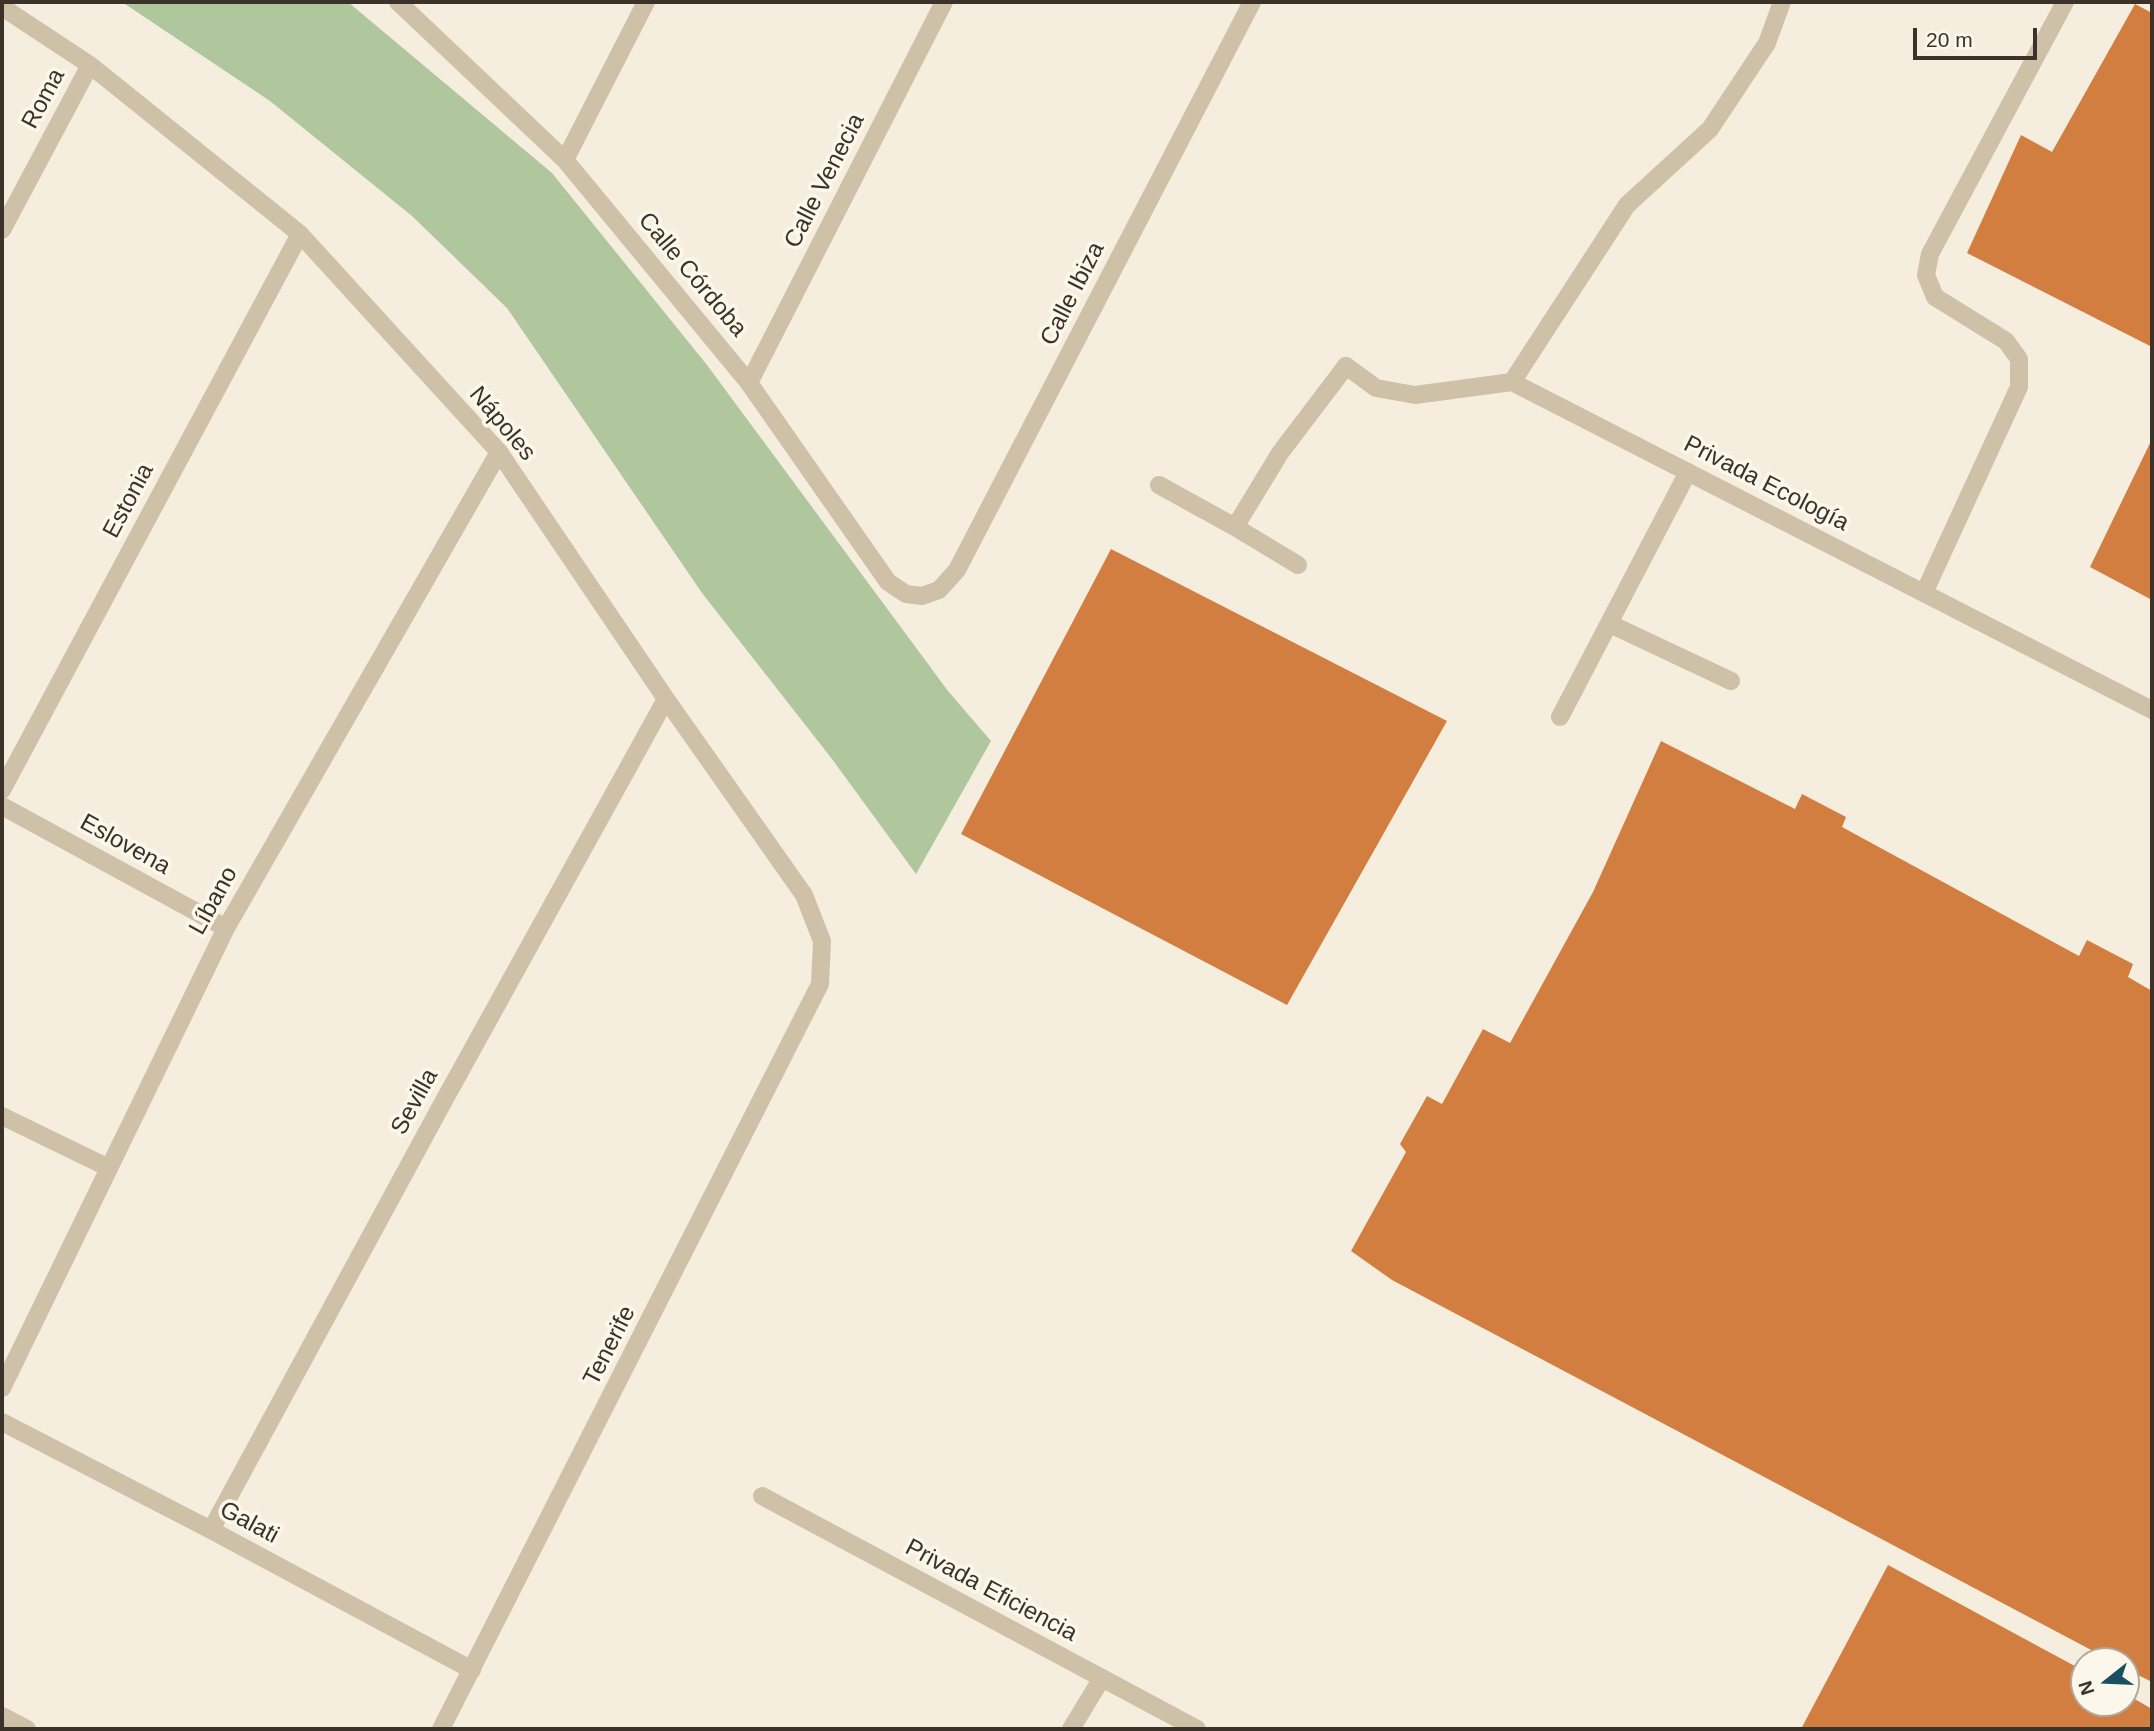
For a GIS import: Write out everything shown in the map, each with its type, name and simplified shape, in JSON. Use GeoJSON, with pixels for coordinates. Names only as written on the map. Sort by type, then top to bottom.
{"type":"FeatureCollection","features":[{"type":"Feature","properties":{"kind":"street","name":"Calle Córdoba"},"geometry":{"type":"LineString","coordinates":[[398,2],[565,160],[749,383],[888,582],[906,594],[922,596]]}},
{"type":"Feature","properties":{"kind":"street"},"geometry":{"type":"LineString","coordinates":[[565,160],[646,2]]}},
{"type":"Feature","properties":{"kind":"street","name":"Calle Venecia"},"geometry":{"type":"LineString","coordinates":[[749,383],[944,2]]}},
{"type":"Feature","properties":{"kind":"street","name":"Calle Ibiza"},"geometry":{"type":"LineString","coordinates":[[922,596],[939,590],[957,570],[1252,2]]}},
{"type":"Feature","properties":{"kind":"street"},"geometry":{"type":"LineString","coordinates":[[1235,527],[1280,453],[1346,366],[1376,388],[1415,395],[1512,382],[1627,205],[1710,129],[1767,43],[1783,2]]}},
{"type":"Feature","properties":{"kind":"street"},"geometry":{"type":"LineString","coordinates":[[1924,593],[2019,387],[2019,359],[2006,341],[1935,296],[1926,275],[1930,254],[2065,2]]}},
{"type":"Feature","properties":{"kind":"street","name":"Nápoles"},"geometry":{"type":"LineString","coordinates":[[2,7],[90,65],[300,234],[499,452],[666,699],[804,895],[822,941],[820,985]]}},
{"type":"Feature","properties":{"kind":"street","name":"Roma"},"geometry":{"type":"LineString","coordinates":[[2,230],[90,65]]}},
{"type":"Feature","properties":{"kind":"street","name":"Estonia"},"geometry":{"type":"LineString","coordinates":[[2,790],[300,234]]}},
{"type":"Feature","properties":{"kind":"street","name":"Privada Ecología"},"geometry":{"type":"LineString","coordinates":[[1512,382],[2152,710]]}},
{"type":"Feature","properties":{"kind":"street","name":"Líbano"},"geometry":{"type":"LineString","coordinates":[[2,1388],[226,928],[499,452]]}},
{"type":"Feature","properties":{"kind":"street"},"geometry":{"type":"LineString","coordinates":[[1560,717],[1688,472]]}},
{"type":"Feature","properties":{"kind":"street"},"geometry":{"type":"LineString","coordinates":[[1158,485],[1298,565]]}},
{"type":"Feature","properties":{"kind":"street"},"geometry":{"type":"LineString","coordinates":[[1610,624],[1731,681]]}},
{"type":"Feature","properties":{"kind":"street","name":"Sevilla"},"geometry":{"type":"LineString","coordinates":[[211,1530],[434,1118],[666,699]]}},
{"type":"Feature","properties":{"kind":"street","name":"Eslovena"},"geometry":{"type":"LineString","coordinates":[[2,806],[226,928]]}},
{"type":"Feature","properties":{"kind":"street","name":"Tenerife"},"geometry":{"type":"LineString","coordinates":[[441,1729],[820,985]]}},
{"type":"Feature","properties":{"kind":"street"},"geometry":{"type":"LineString","coordinates":[[2,1115],[109,1168]]}},
{"type":"Feature","properties":{"kind":"street","name":"Galati"},"geometry":{"type":"LineString","coordinates":[[2,1422],[472,1670]]}},
{"type":"Feature","properties":{"kind":"street","name":"Privada Eficiencia"},"geometry":{"type":"LineString","coordinates":[[762,1496],[1196,1729]]}},
{"type":"Feature","properties":{"kind":"street"},"geometry":{"type":"LineString","coordinates":[[1071,1729],[1102,1678]]}},
{"type":"Feature","properties":{"kind":"street"},"geometry":{"type":"LineString","coordinates":[[2,1716],[27,1729]]}},
{"type":"Feature","properties":{"kind":"green space"},"geometry":{"type":"Polygon","coordinates":[[[122,2],[348,2],[552,173],[707,365],[948,691],[991,741],[916,874],[832,759],[702,593],[507,308],[412,216],[270,101],[122,2]]]}},
{"type":"Feature","properties":{"kind":"building"},"geometry":{"type":"Polygon","coordinates":[[[2135,4],[2152,13],[2152,347],[1967,253],[2021,135],[2052,152],[2135,4]]]}},
{"type":"Feature","properties":{"kind":"building"},"geometry":{"type":"Polygon","coordinates":[[[2152,439],[2152,600],[2090,567],[2152,439]]]}},
{"type":"Feature","properties":{"kind":"building"},"geometry":{"type":"Polygon","coordinates":[[[1111,549],[1447,721],[1287,1005],[961,834],[1111,549]]]}},
{"type":"Feature","properties":{"kind":"building"},"geometry":{"type":"Polygon","coordinates":[[[1661,741],[1795,809],[1802,794],[1846,817],[1842,827],[2079,956],[2087,940],[2133,964],[2128,977],[2152,991],[2152,1682],[2140,1676],[2140,1647],[2086,1647],[1392,1280],[1351,1251],[1406,1152],[1400,1144],[1427,1096],[1442,1104],[1483,1029],[1510,1043],[1593,892],[1661,741]]]}},
{"type":"Feature","properties":{"kind":"building"},"geometry":{"type":"Polygon","coordinates":[[[1888,1565],[2070,1663],[2070,1717],[2140,1717],[2140,1702],[2152,1709],[2152,1729],[1801,1729],[1888,1565]]]}}]}
